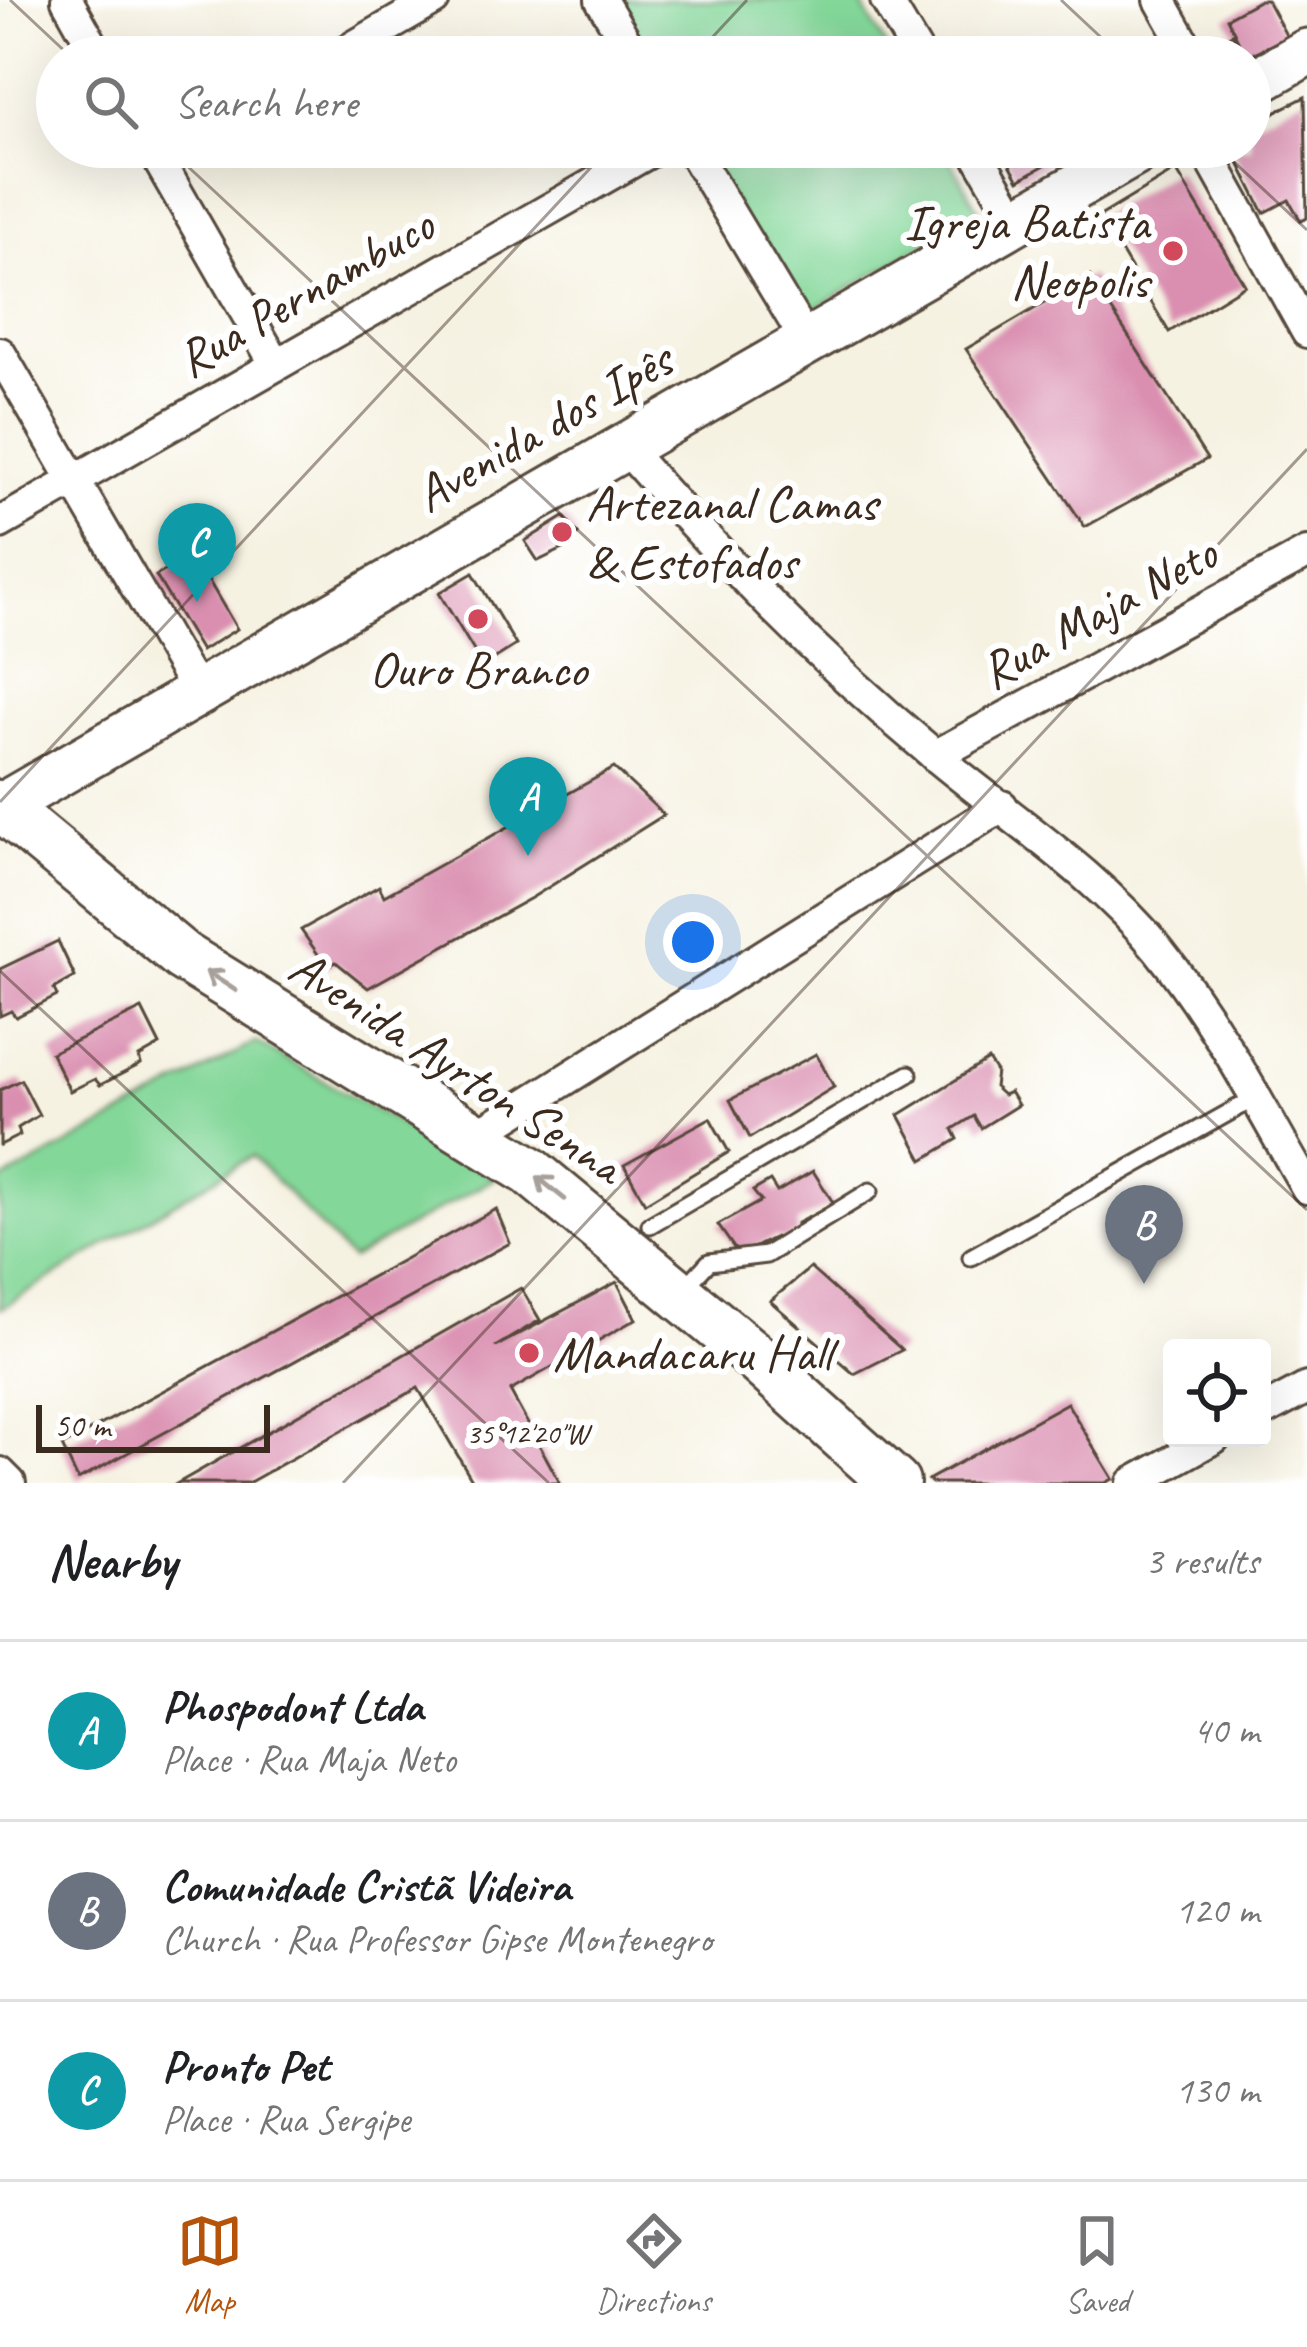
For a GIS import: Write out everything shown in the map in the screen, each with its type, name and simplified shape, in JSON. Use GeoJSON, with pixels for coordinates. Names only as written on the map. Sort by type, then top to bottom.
{"type":"FeatureCollection","features":[{"type":"Feature","properties":{"kind":"main road","name":"Avenida Ayrton Senna"},"geometry":{"type":"LineString","coordinates":[[0,806],[182,956],[635,1234],[680,1294],[895,1483]]}},
{"type":"Feature","properties":{"kind":"street"},"geometry":{"type":"LineString","coordinates":[[67,0],[87,36]]}},
{"type":"Feature","properties":{"kind":"street"},"geometry":{"type":"LineString","coordinates":[[372,36],[434,0]]}},
{"type":"Feature","properties":{"kind":"street"},"geometry":{"type":"LineString","coordinates":[[601,0],[622,36]]}},
{"type":"Feature","properties":{"kind":"street"},"geometry":{"type":"LineString","coordinates":[[886,0],[907,36]]}},
{"type":"Feature","properties":{"kind":"street"},"geometry":{"type":"LineString","coordinates":[[1160,0],[1180,36]]}},
{"type":"Feature","properties":{"kind":"street"},"geometry":{"type":"LineString","coordinates":[[1271,73],[1307,52]]}},
{"type":"Feature","properties":{"kind":"street"},"geometry":{"type":"LineString","coordinates":[[172,168],[275,363]]}},
{"type":"Feature","properties":{"kind":"street","name":"Rua Pernambuco"},"geometry":{"type":"LineString","coordinates":[[0,523],[621,168]]}},
{"type":"Feature","properties":{"kind":"street"},"geometry":{"type":"LineString","coordinates":[[703,168],[807,342]]}},
{"type":"Feature","properties":{"kind":"street"},"geometry":{"type":"LineString","coordinates":[[986,168],[1018,222]]}},
{"type":"Feature","properties":{"kind":"street","name":"Avenida dos Ipês"},"geometry":{"type":"LineString","coordinates":[[0,806],[1109,168]]}},
{"type":"Feature","properties":{"kind":"street"},"geometry":{"type":"LineString","coordinates":[[1216,168],[1307,332]]}},
{"type":"Feature","properties":{"kind":"street"},"geometry":{"type":"LineString","coordinates":[[0,353],[199,694]]}},
{"type":"Feature","properties":{"kind":"street"},"geometry":{"type":"LineString","coordinates":[[623,445],[719,556],[804,642],[1114,903],[1156,947],[1193,996],[1307,1188]]}},
{"type":"Feature","properties":{"kind":"street","name":"Rua Maja Neto"},"geometry":{"type":"LineString","coordinates":[[935,756],[1307,553]]}},
{"type":"Feature","properties":{"kind":"street"},"geometry":{"type":"LineString","coordinates":[[477,1135],[1002,806]]}},
{"type":"Feature","properties":{"kind":"street"},"geometry":{"type":"LineString","coordinates":[[1271,1407],[1307,1388]]}},
{"type":"Feature","properties":{"kind":"street"},"geometry":{"type":"LineString","coordinates":[[1133,1483],[1198,1447]]}},
{"type":"Feature","properties":{"kind":"street"},"geometry":{"type":"LineString","coordinates":[[0,1473],[10,1483]]}},
{"type":"Feature","properties":{"kind":"lane"},"geometry":{"type":"LineString","coordinates":[[635,1234],[909,1073]]}},
{"type":"Feature","properties":{"kind":"lane"},"geometry":{"type":"LineString","coordinates":[[971,1257],[1256,1098]]}},
{"type":"Feature","properties":{"kind":"lane"},"geometry":{"type":"LineString","coordinates":[[680,1294],[709,1262],[766,1255],[870,1191]]}},
{"type":"Feature","properties":{"kind":"green space"},"geometry":{"type":"Polygon","coordinates":[[[617,0],[859,0],[880,36],[638,36],[617,0]]]}},
{"type":"Feature","properties":{"kind":"green space"},"geometry":{"type":"Polygon","coordinates":[[[713,168],[955,168],[980,212],[799,318],[713,168]]]}},
{"type":"Feature","properties":{"kind":"green space"},"geometry":{"type":"Polygon","coordinates":[[[256,1042],[495,1178],[351,1259],[252,1156],[0,1309],[0,1182],[256,1042]]]}},
{"type":"Feature","properties":{"kind":"building"},"geometry":{"type":"Polygon","coordinates":[[[1267,0],[1287,37],[1271,45],[1271,36],[1236,36],[1227,18],[1267,0]]]}},
{"type":"Feature","properties":{"kind":"building"},"geometry":{"type":"Polygon","coordinates":[[[1305,97],[1307,218],[1301,221],[1289,200],[1264,213],[1242,168],[1271,168],[1271,114],[1305,97]]]}},
{"type":"Feature","properties":{"kind":"building"},"geometry":{"type":"Polygon","coordinates":[[[1012,168],[1040,168],[1019,180],[1012,168]]]}},
{"type":"Feature","properties":{"kind":"building","name":"Igreja Batista Neopolis"},"geometry":{"type":"Polygon","coordinates":[[[1176,170],[1245,285],[1169,332],[1100,216],[1176,170]]]}},
{"type":"Feature","properties":{"kind":"building"},"geometry":{"type":"Polygon","coordinates":[[[1090,276],[1207,459],[1085,527],[966,349],[1090,276]]]}},
{"type":"Feature","properties":{"kind":"building"},"geometry":{"type":"Polygon","coordinates":[[[564,517],[578,534],[565,548],[538,561],[525,541],[564,517]]]}},
{"type":"Feature","properties":{"kind":"building"},"geometry":{"type":"Polygon","coordinates":[[[193,554],[237,629],[201,651],[156,576],[193,554]]]}},
{"type":"Feature","properties":{"kind":"building","name":"Ouro Branco"},"geometry":{"type":"Polygon","coordinates":[[[473,573],[516,645],[483,666],[439,593],[473,573]]]}},
{"type":"Feature","properties":{"kind":"building"},"geometry":{"type":"Polygon","coordinates":[[[614,768],[664,815],[533,897],[368,988],[336,962],[327,967],[301,930],[379,886],[384,896],[614,768]]]}},
{"type":"Feature","properties":{"kind":"building"},"geometry":{"type":"Polygon","coordinates":[[[58,941],[75,977],[54,989],[57,996],[16,1017],[11,1011],[0,1016],[0,969],[58,941]]]}},
{"type":"Feature","properties":{"kind":"building"},"geometry":{"type":"Polygon","coordinates":[[[142,1009],[160,1045],[139,1057],[141,1064],[100,1085],[95,1079],[70,1091],[51,1053],[142,1009]]]}},
{"type":"Feature","properties":{"kind":"building"},"geometry":{"type":"Polygon","coordinates":[[[816,1054],[834,1087],[750,1138],[730,1100],[816,1054]]]}},
{"type":"Feature","properties":{"kind":"building"},"geometry":{"type":"Polygon","coordinates":[[[988,1060],[996,1072],[994,1087],[1003,1095],[1010,1092],[1018,1105],[981,1128],[974,1116],[953,1129],[958,1139],[923,1160],[899,1115],[988,1060]]]}},
{"type":"Feature","properties":{"kind":"building"},"geometry":{"type":"Polygon","coordinates":[[[21,1080],[39,1115],[18,1128],[20,1135],[0,1145],[0,1090],[21,1080]]]}},
{"type":"Feature","properties":{"kind":"building"},"geometry":{"type":"Polygon","coordinates":[[[710,1118],[729,1152],[645,1203],[624,1165],[710,1118]]]}},
{"type":"Feature","properties":{"kind":"building"},"geometry":{"type":"Polygon","coordinates":[[[813,1171],[834,1204],[797,1223],[798,1233],[784,1240],[775,1237],[739,1255],[718,1225],[761,1201],[753,1191],[770,1181],[777,1192],[813,1171]]]}},
{"type":"Feature","properties":{"kind":"building"},"geometry":{"type":"Polygon","coordinates":[[[496,1209],[510,1243],[78,1480],[62,1446],[496,1209]]]}},
{"type":"Feature","properties":{"kind":"building"},"geometry":{"type":"Polygon","coordinates":[[[810,1268],[902,1350],[854,1374],[770,1301],[810,1268]]]}},
{"type":"Feature","properties":{"kind":"building"},"geometry":{"type":"Polygon","coordinates":[[[617,1282],[636,1319],[510,1391],[560,1483],[474,1483],[418,1388],[248,1483],[178,1483],[521,1288],[540,1320],[495,1347],[617,1282]]]}},
{"type":"Feature","properties":{"kind":"building"},"geometry":{"type":"Polygon","coordinates":[[[1067,1403],[1113,1479],[1105,1483],[928,1480],[1067,1403]]]}},
{"type":"Feature","properties":{"kind":"place","name":"Igreja Batista Neopolis"},"geometry":{"type":"Point","coordinates":[1173,251]}},
{"type":"Feature","properties":{"kind":"place","name":"Artezanal Camas & Estofados"},"geometry":{"type":"Point","coordinates":[562,532]}},
{"type":"Feature","properties":{"kind":"place","name":"Pronto Pet"},"geometry":{"type":"Point","coordinates":[197,602]}},
{"type":"Feature","properties":{"kind":"place","name":"Ouro Branco"},"geometry":{"type":"Point","coordinates":[478,619]}},
{"type":"Feature","properties":{"kind":"place","name":"Phospodont Ltda"},"geometry":{"type":"Point","coordinates":[528,856]}},
{"type":"Feature","properties":{"kind":"place","name":"Comunidade Cristã Videira"},"geometry":{"type":"Point","coordinates":[1144,1284]}},
{"type":"Feature","properties":{"kind":"place","name":"Mandacaru Hall"},"geometry":{"type":"Point","coordinates":[529,1353]}}]}
